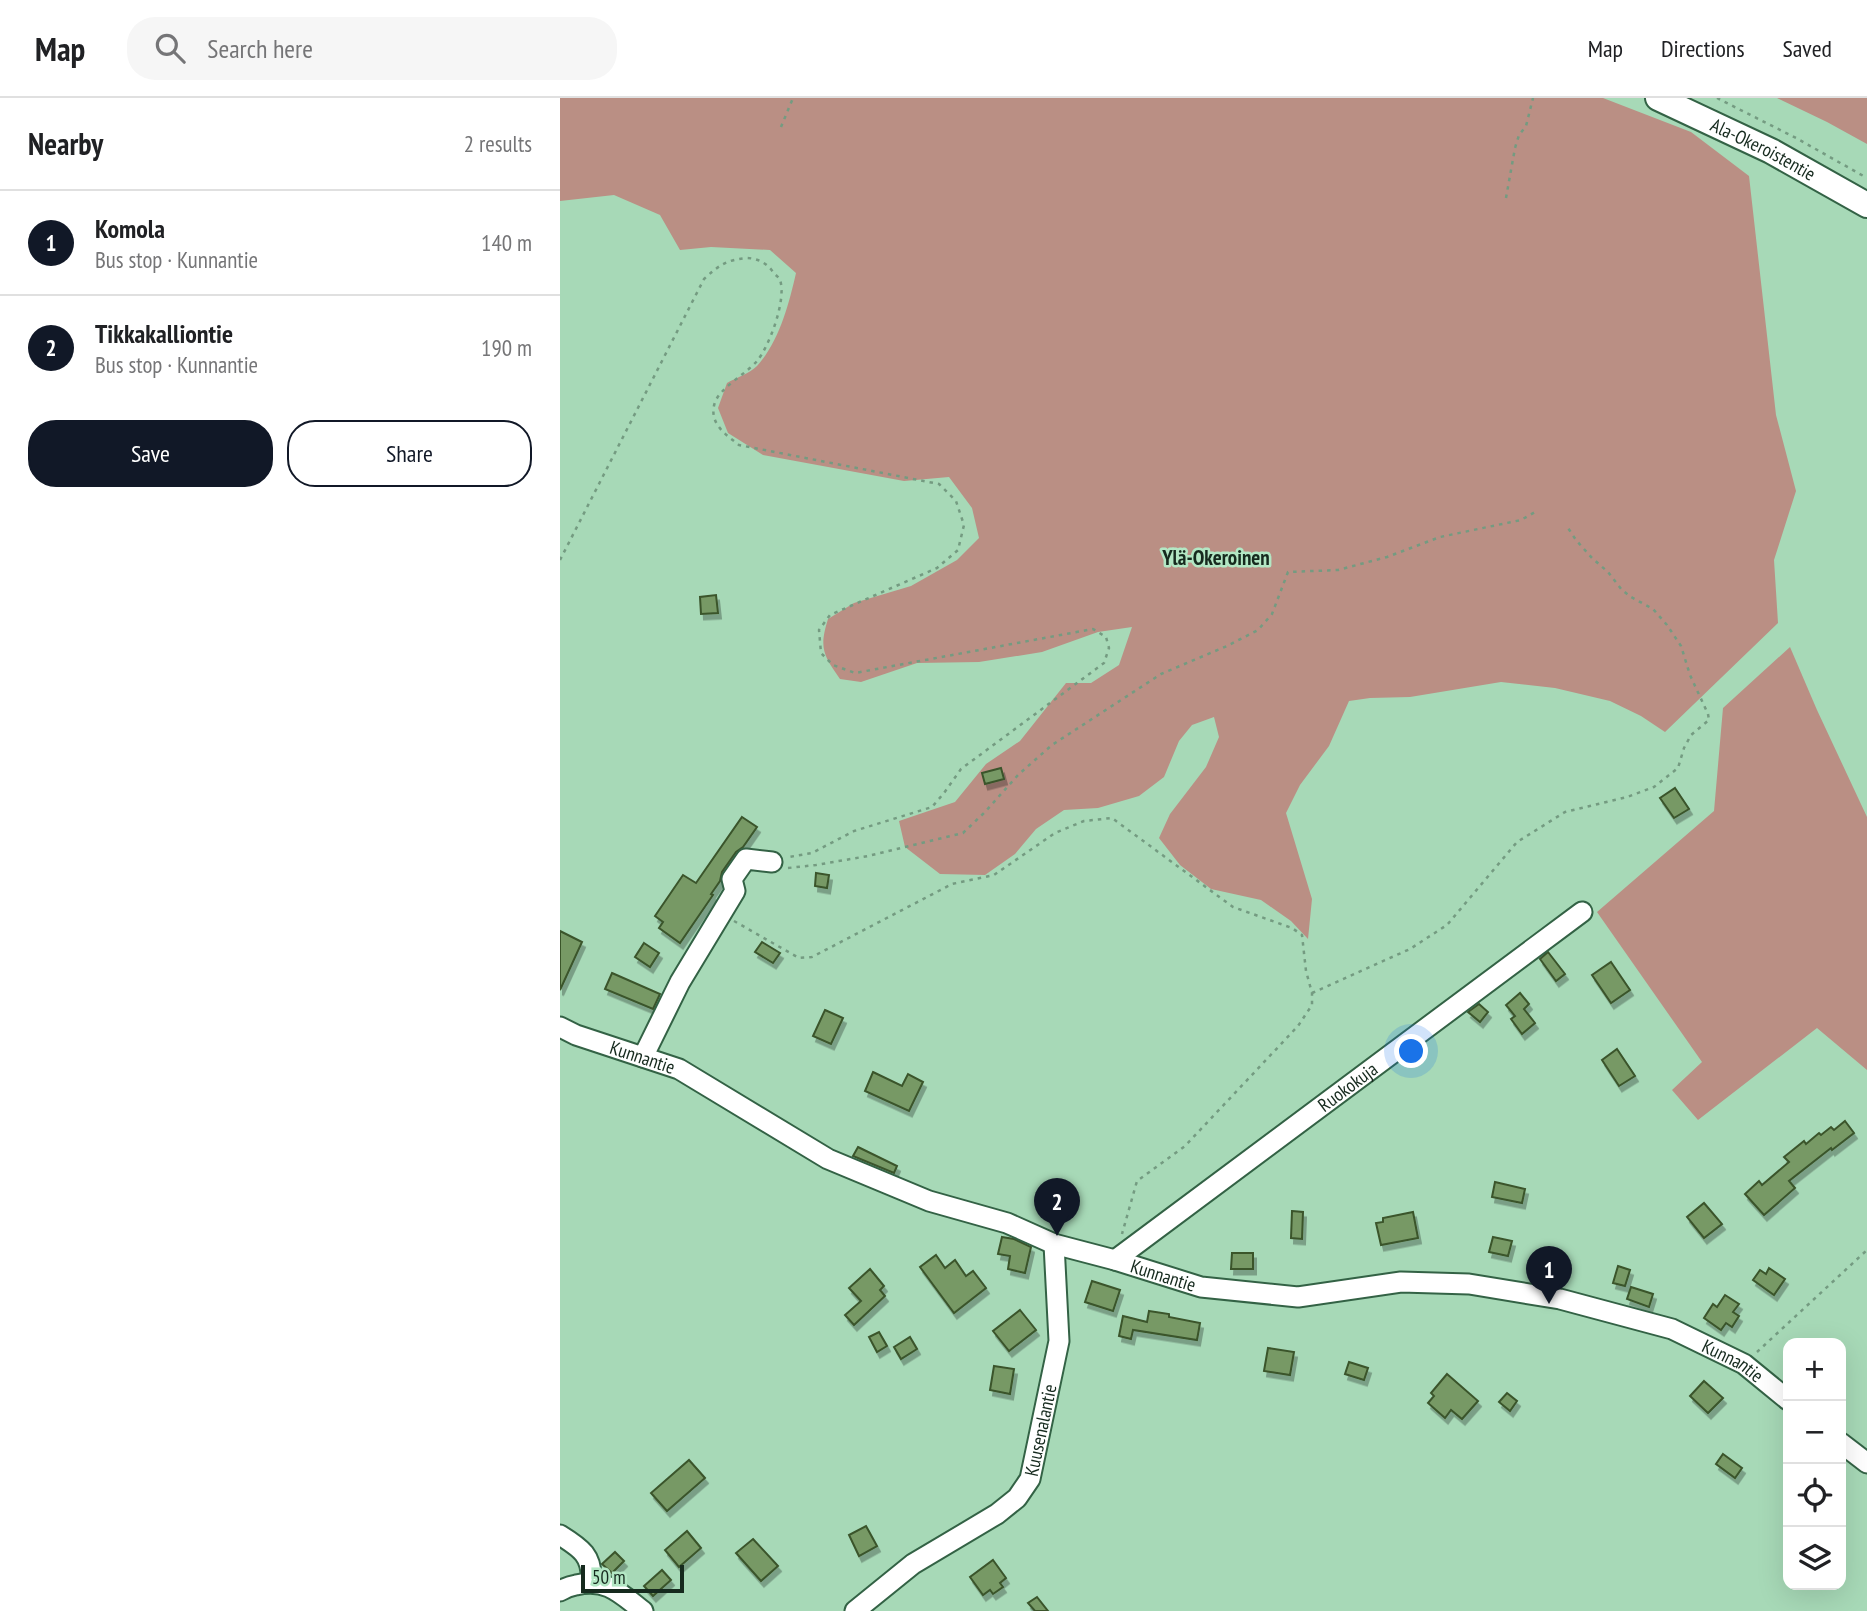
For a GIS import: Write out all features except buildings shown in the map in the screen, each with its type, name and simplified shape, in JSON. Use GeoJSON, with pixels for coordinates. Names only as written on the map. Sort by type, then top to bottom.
{"type":"FeatureCollection","features":[{"type":"Feature","properties":{"kind":"main road","name":"Ala-Okeroistentie"},"geometry":{"type":"LineString","coordinates":[[1658,98],[1771,151],[1867,205]]}},
{"type":"Feature","properties":{"kind":"street"},"geometry":{"type":"LineString","coordinates":[[643,1057],[680,982],[736,891],[732,879],[746,859],[772,862]]}},
{"type":"Feature","properties":{"kind":"street","name":"Ruokokuja"},"geometry":{"type":"LineString","coordinates":[[1115,1260],[1582,912]]}},
{"type":"Feature","properties":{"kind":"street","name":"Kunnantie"},"geometry":{"type":"LineString","coordinates":[[560,1027],[576,1035],[679,1069],[828,1159],[929,1201],[1007,1223],[1054,1244],[1201,1287],[1298,1297],[1401,1282],[1469,1284],[1560,1299],[1672,1329],[1744,1364],[1783,1396]]}},
{"type":"Feature","properties":{"kind":"street","name":"Kuusenalantie"},"geometry":{"type":"LineString","coordinates":[[855,1611],[913,1564],[997,1514],[1017,1498],[1030,1479],[1059,1341],[1054,1244]]}},
{"type":"Feature","properties":{"kind":"street"},"geometry":{"type":"LineString","coordinates":[[1846,1447],[1867,1463]]}},
{"type":"Feature","properties":{"kind":"street"},"geometry":{"type":"LineString","coordinates":[[560,1535],[588,1557],[592,1567],[591,1582]]}},
{"type":"Feature","properties":{"kind":"street"},"geometry":{"type":"LineString","coordinates":[[560,1591],[591,1582],[613,1587],[643,1611]]}},
{"type":"Feature","properties":{"kind":"path"},"geometry":{"type":"LineString","coordinates":[[781,127],[793,98]]}},
{"type":"Feature","properties":{"kind":"path"},"geometry":{"type":"LineString","coordinates":[[1506,198],[1515,148],[1526,125],[1532,98]]}},
{"type":"Feature","properties":{"kind":"path"},"geometry":{"type":"LineString","coordinates":[[1717,98],[1867,178]]}},
{"type":"Feature","properties":{"kind":"path"},"geometry":{"type":"LineString","coordinates":[[560,560],[704,279],[719,265],[735,259],[752,258],[768,265],[780,280],[781,301],[769,342],[757,362],[716,400],[714,412],[718,428],[739,445],[939,484],[957,500],[964,525],[958,550],[937,568],[830,615],[819,630],[821,653],[833,665],[855,673],[1093,629],[1106,637],[1109,648],[1104,663],[961,769],[932,807],[854,831],[812,853],[772,862]]}},
{"type":"Feature","properties":{"kind":"path"},"geometry":{"type":"LineString","coordinates":[[772,862],[790,869],[816,866],[963,833],[1018,775],[1052,745],[1161,674],[1258,630],[1272,614],[1288,572],[1338,570],[1387,557],[1440,537],[1521,520],[1535,512]]}},
{"type":"Feature","properties":{"kind":"path"},"geometry":{"type":"LineString","coordinates":[[1312,993],[1410,949],[1447,925],[1517,842],[1565,811],[1627,797],[1654,787],[1678,768],[1691,735],[1709,720],[1690,676],[1685,656],[1667,625],[1653,609],[1622,590],[1568,528]]}},
{"type":"Feature","properties":{"kind":"path"},"geometry":{"type":"LineString","coordinates":[[722,914],[799,958],[812,957],[952,884],[994,875],[1055,833],[1084,821],[1112,818],[1233,906],[1292,928],[1302,935],[1312,1005],[1298,1026],[1185,1146],[1138,1181],[1115,1260]]}},
{"type":"Feature","properties":{"kind":"path"},"geometry":{"type":"LineString","coordinates":[[1744,1364],[1867,1250]]}},
{"type":"Feature","properties":{"kind":"shaded area"},"geometry":{"type":"Polygon","coordinates":[[[560,98],[1603,98],[1691,132],[1749,176],[1776,415],[1796,491],[1774,560],[1778,623],[1665,732],[1641,716],[1610,701],[1555,688],[1501,682],[1410,697],[1349,701],[1329,746],[1300,785],[1286,813],[1312,899],[1308,939],[1291,921],[1261,900],[1211,889],[1180,865],[1159,838],[1170,814],[1206,767],[1219,737],[1214,717],[1192,725],[1179,741],[1164,777],[1139,796],[1098,808],[1064,810],[1036,829],[1015,854],[985,875],[940,874],[905,847],[899,821],[955,802],[986,764],[1020,741],[1066,683],[1091,683],[1119,665],[1132,627],[1098,632],[1042,652],[979,662],[917,663],[861,682],[840,679],[824,651],[828,619],[854,603],[911,586],[957,560],[979,538],[972,508],[949,477],[904,481],[763,455],[728,433],[718,408],[727,383],[754,369],[765,356],[782,322],[796,273],[770,250],[711,247],[680,250],[660,215],[614,195],[560,201],[560,98]]]}},
{"type":"Feature","properties":{"kind":"shaded area"},"geometry":{"type":"Polygon","coordinates":[[[1777,98],[1867,98],[1867,144],[1827,122],[1777,98]]]}},
{"type":"Feature","properties":{"kind":"shaded area"},"geometry":{"type":"Polygon","coordinates":[[[1790,647],[1867,817],[1867,1070],[1817,1028],[1698,1120],[1672,1090],[1702,1062],[1597,912],[1714,811],[1723,708],[1790,647]]]}},
{"type":"Feature","properties":{"kind":"place","name":"Tikkakalliontie"},"geometry":{"type":"Point","coordinates":[1057,1236]}},
{"type":"Feature","properties":{"kind":"place","name":"Komola"},"geometry":{"type":"Point","coordinates":[1549,1304]}},
{"type":"Feature","properties":{"kind":"district","name":"Ylä-Okeroinen"},"geometry":{"type":"Point","coordinates":[1216,557]}}]}
